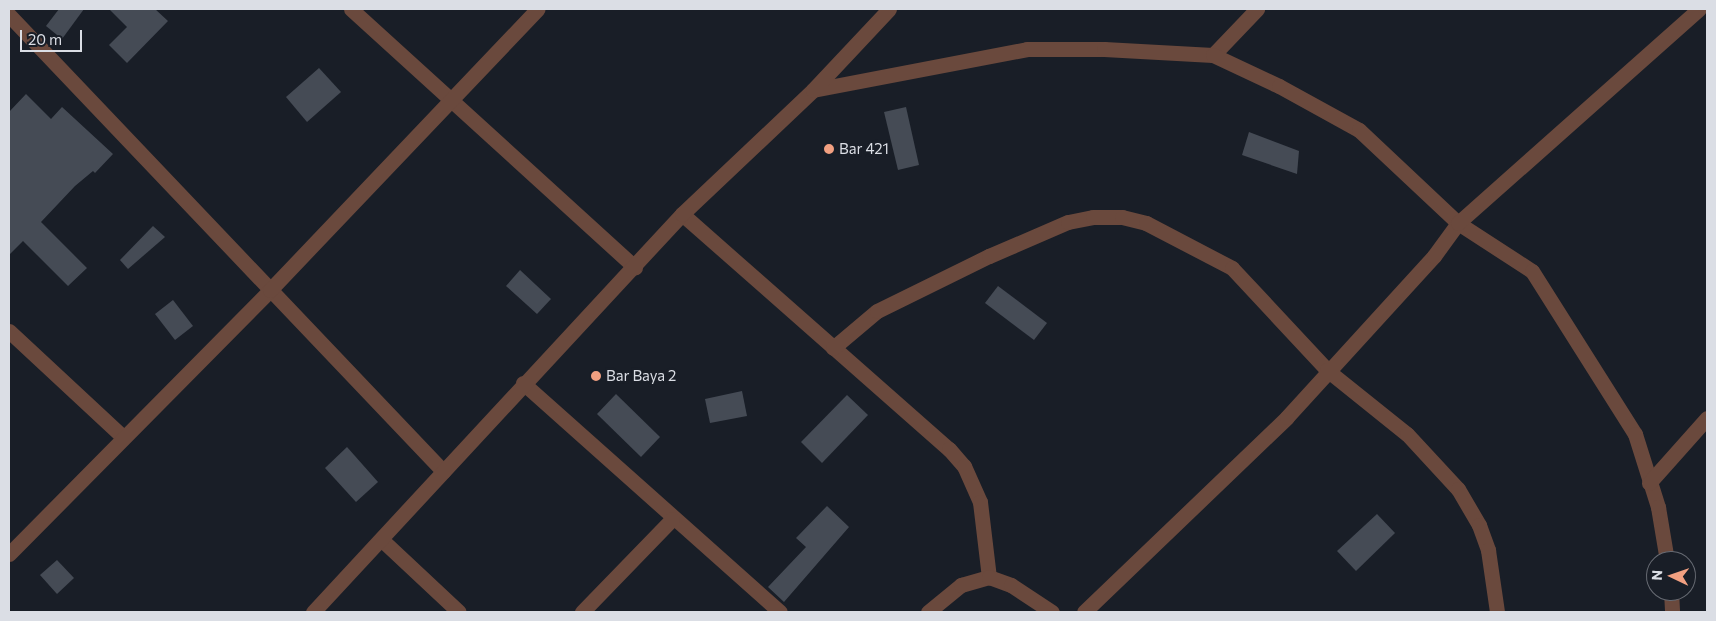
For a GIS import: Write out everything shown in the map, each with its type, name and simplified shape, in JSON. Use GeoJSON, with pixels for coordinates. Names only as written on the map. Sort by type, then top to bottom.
{"type":"FeatureCollection","features":[{"type":"Feature","properties":{"kind":"street"},"geometry":{"type":"LineString","coordinates":[[351,9],[452,98],[635,267]]}},
{"type":"Feature","properties":{"kind":"street"},"geometry":{"type":"LineString","coordinates":[[9,554],[270,290],[538,9]]}},
{"type":"Feature","properties":{"kind":"street"},"geometry":{"type":"LineString","coordinates":[[313,612],[382,540],[523,383],[635,267],[682,214],[813,90],[889,9]]}},
{"type":"Feature","properties":{"kind":"street"},"geometry":{"type":"LineString","coordinates":[[1213,55],[1257,9]]}},
{"type":"Feature","properties":{"kind":"street"},"geometry":{"type":"LineString","coordinates":[[1084,612],[1287,417],[1327,370],[1434,256],[1458,223],[1699,9]]}},
{"type":"Feature","properties":{"kind":"street"},"geometry":{"type":"LineString","coordinates":[[9,16],[444,471]]}},
{"type":"Feature","properties":{"kind":"street"},"geometry":{"type":"LineString","coordinates":[[813,90],[1027,49],[1104,49],[1213,55],[1279,86],[1359,130],[1458,223],[1532,270],[1635,434],[1658,507],[1665,551]]}},
{"type":"Feature","properties":{"kind":"street"},"geometry":{"type":"LineString","coordinates":[[682,214],[950,449],[964,466],[980,502],[989,577]]}},
{"type":"Feature","properties":{"kind":"street"},"geometry":{"type":"LineString","coordinates":[[833,348],[877,311],[989,256],[1068,222],[1093,217],[1122,217],[1177,236],[1232,268],[1327,370],[1407,434],[1466,500],[1488,550],[1497,612]]}},
{"type":"Feature","properties":{"kind":"street"},"geometry":{"type":"LineString","coordinates":[[9,331],[123,437]]}},
{"type":"Feature","properties":{"kind":"street"},"geometry":{"type":"LineString","coordinates":[[523,383],[672,519],[780,612]]}},
{"type":"Feature","properties":{"kind":"street"},"geometry":{"type":"LineString","coordinates":[[1649,483],[1707,418]]}},
{"type":"Feature","properties":{"kind":"street"},"geometry":{"type":"LineString","coordinates":[[582,612],[672,519]]}},
{"type":"Feature","properties":{"kind":"street"},"geometry":{"type":"LineString","coordinates":[[382,540],[459,612]]}},
{"type":"Feature","properties":{"kind":"street"},"geometry":{"type":"LineString","coordinates":[[928,612],[961,586],[989,577],[1011,585],[1052,612]]}},
{"type":"Feature","properties":{"kind":"building"},"geometry":{"type":"Polygon","coordinates":[[[59,9],[84,9],[62,39],[46,26],[59,9]]]}},
{"type":"Feature","properties":{"kind":"building"},"geometry":{"type":"Polygon","coordinates":[[[109,9],[155,9],[168,21],[127,63],[109,45],[127,27],[109,9]]]}},
{"type":"Feature","properties":{"kind":"building"},"geometry":{"type":"Polygon","coordinates":[[[319,68],[341,92],[307,122],[286,97],[319,68]]]}},
{"type":"Feature","properties":{"kind":"building"},"geometry":{"type":"Polygon","coordinates":[[[26,94],[51,119],[62,107],[113,154],[95,173],[93,171],[75,186],[41,222],[87,268],[68,286],[23,241],[9,255],[9,112],[26,94]]]}},
{"type":"Feature","properties":{"kind":"building"},"geometry":{"type":"Polygon","coordinates":[[[906,107],[919,165],[898,170],[884,112],[906,107]]]}},
{"type":"Feature","properties":{"kind":"building"},"geometry":{"type":"Polygon","coordinates":[[[1249,132],[1299,151],[1297,174],[1242,155],[1249,132]]]}},
{"type":"Feature","properties":{"kind":"building"},"geometry":{"type":"Polygon","coordinates":[[[153,226],[165,237],[128,269],[120,260],[153,226]]]}},
{"type":"Feature","properties":{"kind":"building"},"geometry":{"type":"Polygon","coordinates":[[[520,270],[551,299],[537,314],[506,286],[520,270]]]}},
{"type":"Feature","properties":{"kind":"building"},"geometry":{"type":"Polygon","coordinates":[[[998,286],[1047,323],[1034,340],[985,303],[998,286]]]}},
{"type":"Feature","properties":{"kind":"building"},"geometry":{"type":"Polygon","coordinates":[[[173,300],[193,326],[175,340],[155,314],[173,300]]]}},
{"type":"Feature","properties":{"kind":"building"},"geometry":{"type":"Polygon","coordinates":[[[742,391],[747,416],[710,423],[705,399],[742,391]]]}},
{"type":"Feature","properties":{"kind":"building"},"geometry":{"type":"Polygon","coordinates":[[[616,394],[660,437],[641,457],[597,414],[616,394]]]}},
{"type":"Feature","properties":{"kind":"building"},"geometry":{"type":"Polygon","coordinates":[[[847,395],[868,415],[822,463],[801,442],[847,395]]]}},
{"type":"Feature","properties":{"kind":"building"},"geometry":{"type":"Polygon","coordinates":[[[347,447],[378,482],[356,502],[325,468],[347,447]]]}},
{"type":"Feature","properties":{"kind":"building"},"geometry":{"type":"Polygon","coordinates":[[[827,506],[849,527],[784,602],[768,587],[806,547],[796,538],[827,506]]]}},
{"type":"Feature","properties":{"kind":"building"},"geometry":{"type":"Polygon","coordinates":[[[1377,514],[1395,533],[1356,571],[1337,551],[1377,514]]]}},
{"type":"Feature","properties":{"kind":"building"},"geometry":{"type":"Polygon","coordinates":[[[57,560],[74,578],[57,594],[40,575],[57,560]]]}},
{"type":"Feature","properties":{"kind":"place","name":"Bar 421"},"geometry":{"type":"Point","coordinates":[829,149]}},
{"type":"Feature","properties":{"kind":"place","name":"Bar Baya 2"},"geometry":{"type":"Point","coordinates":[596,376]}}]}
